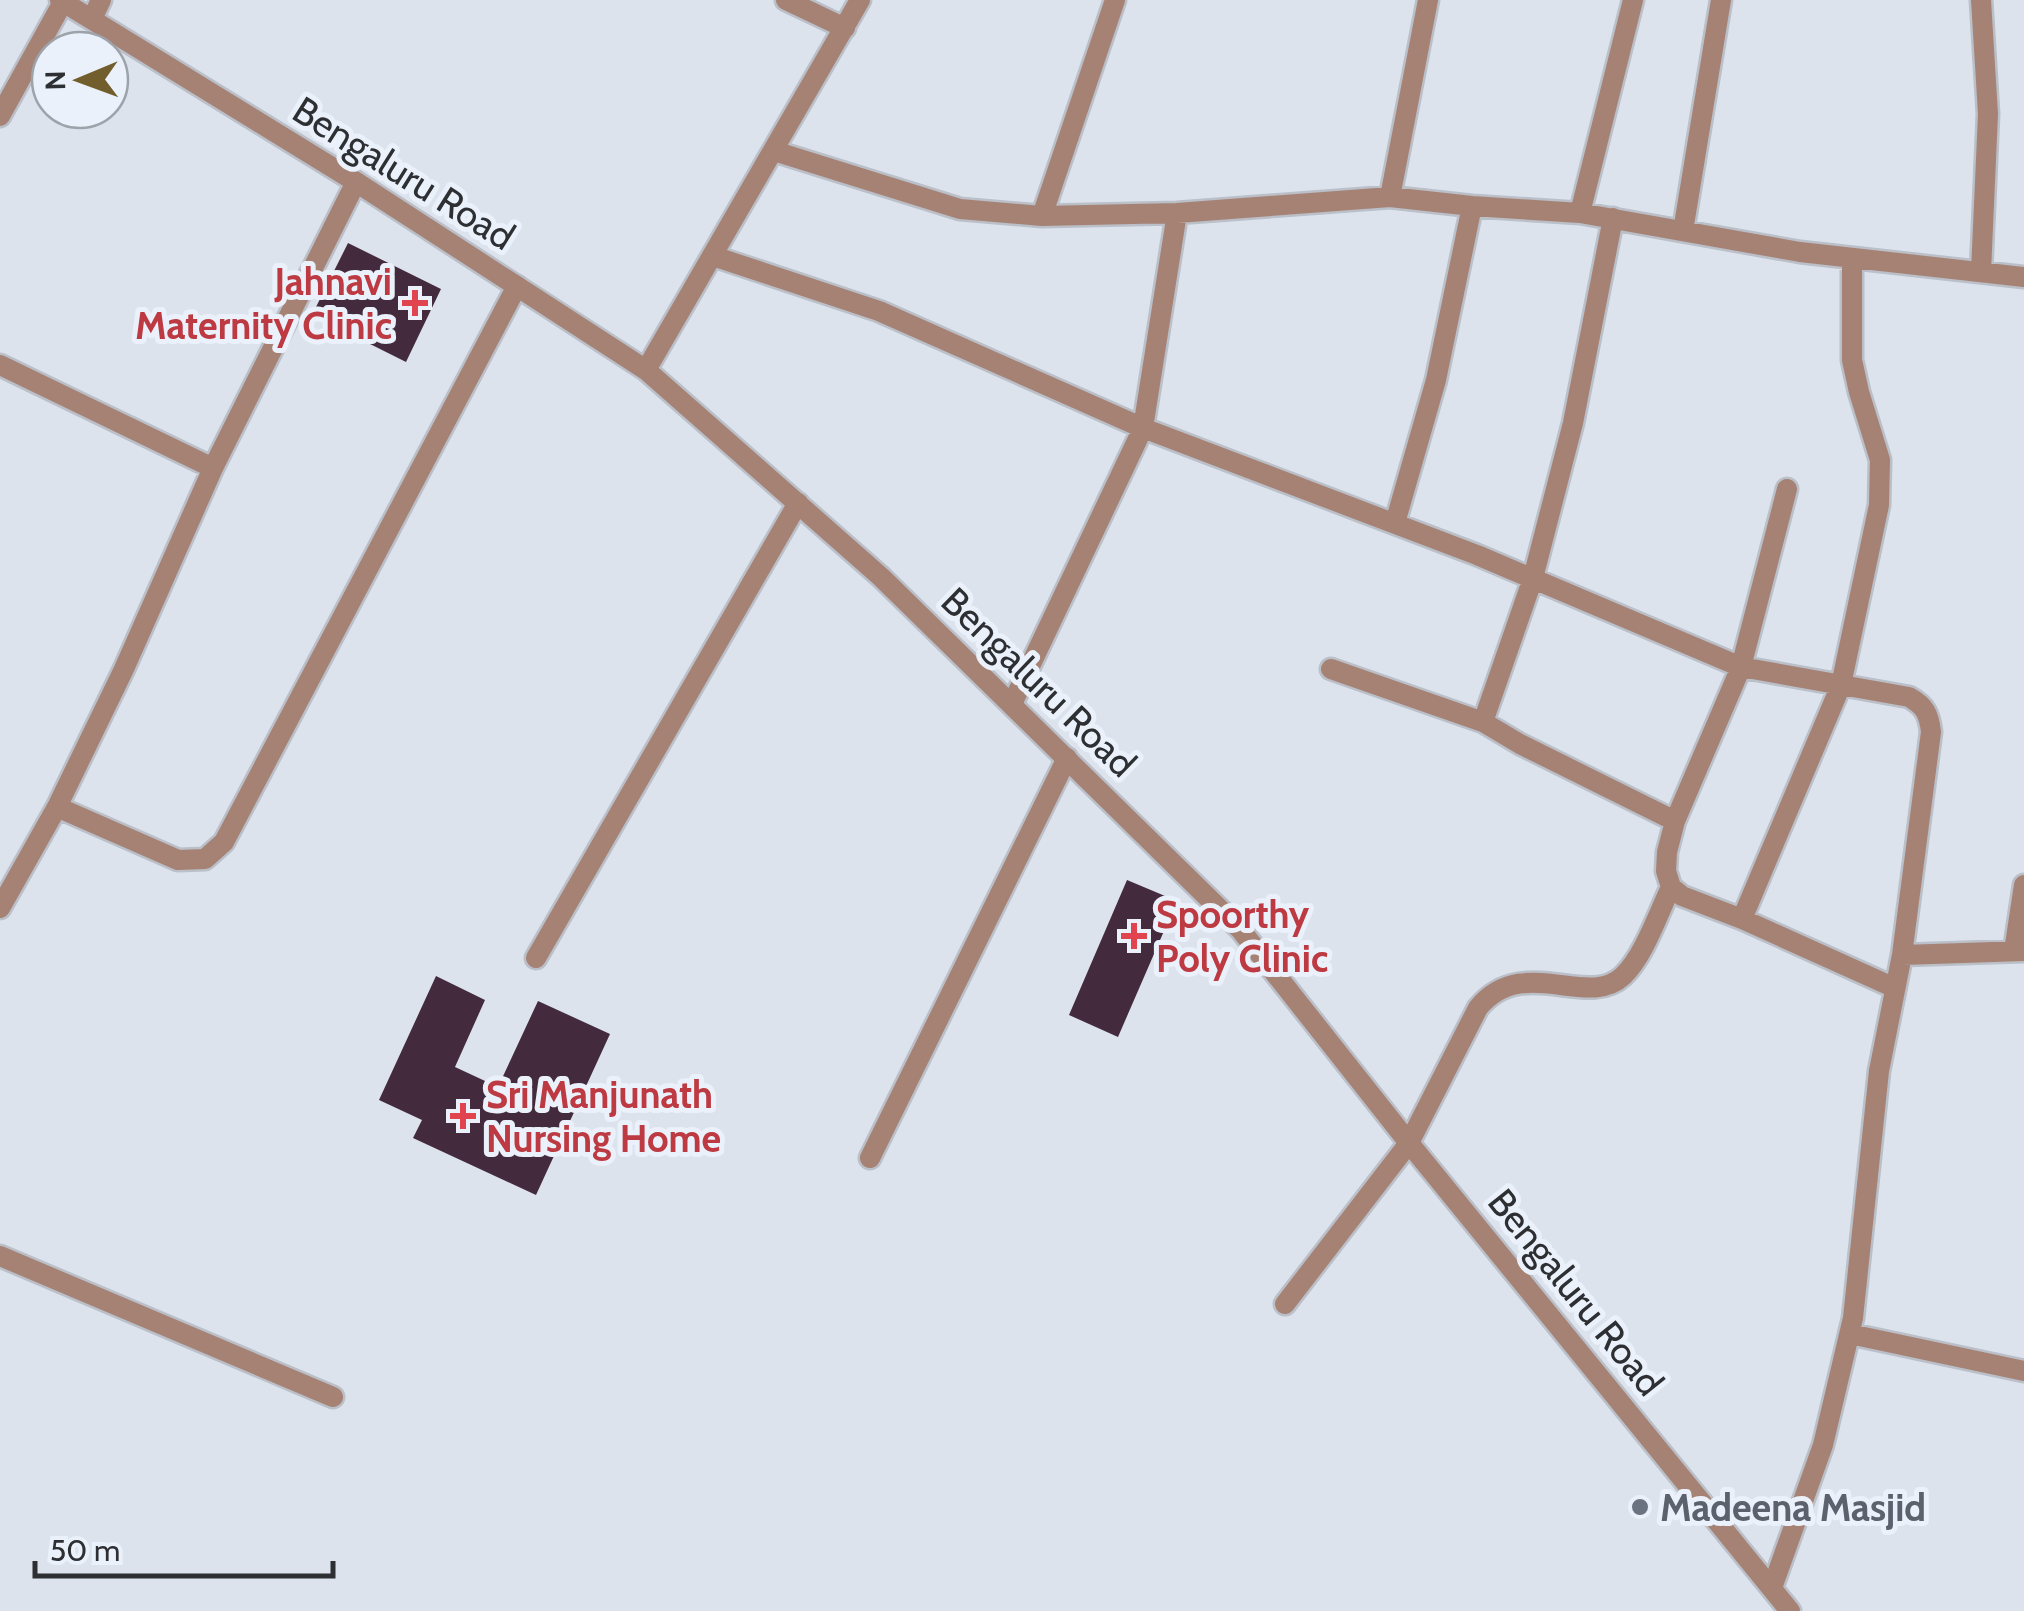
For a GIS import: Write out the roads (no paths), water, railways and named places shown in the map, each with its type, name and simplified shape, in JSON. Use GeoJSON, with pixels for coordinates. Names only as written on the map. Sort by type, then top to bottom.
{"type":"FeatureCollection","features":[{"type":"Feature","properties":{"kind":"street"},"geometry":{"type":"LineString","coordinates":[[786,0],[845,28]]}},
{"type":"Feature","properties":{"kind":"street"},"geometry":{"type":"LineString","coordinates":[[646,370],[860,0]]}},
{"type":"Feature","properties":{"kind":"street"},"geometry":{"type":"LineString","coordinates":[[1042,216],[1116,0]]}},
{"type":"Feature","properties":{"kind":"street"},"geometry":{"type":"LineString","coordinates":[[1390,197],[1428,0]]}},
{"type":"Feature","properties":{"kind":"street"},"geometry":{"type":"LineString","coordinates":[[1580,213],[1632,0]]}},
{"type":"Feature","properties":{"kind":"street"},"geometry":{"type":"LineString","coordinates":[[1683,231],[1721,0]]}},
{"type":"Feature","properties":{"kind":"street"},"geometry":{"type":"LineString","coordinates":[[1981,0],[1988,114],[1981,272]]}},
{"type":"Feature","properties":{"kind":"street"},"geometry":{"type":"LineString","coordinates":[[0,116],[62,1]]}},
{"type":"Feature","properties":{"kind":"street","name":"Bengaluru Road"},"geometry":{"type":"LineString","coordinates":[[62,1],[96,10],[646,370],[881,577],[1240,930],[1790,1611]]}},
{"type":"Feature","properties":{"kind":"street"},"geometry":{"type":"LineString","coordinates":[[774,150],[960,209],[1042,216],[1176,213],[1390,197],[1580,213],[1852,258],[2024,277]]}},
{"type":"Feature","properties":{"kind":"street"},"geometry":{"type":"LineString","coordinates":[[0,908],[57,807],[124,669],[213,468],[356,182]]}},
{"type":"Feature","properties":{"kind":"street"},"geometry":{"type":"LineString","coordinates":[[1395,523],[1436,380],[1472,206]]}},
{"type":"Feature","properties":{"kind":"street"},"geometry":{"type":"LineString","coordinates":[[1012,704],[1144,428],[1176,213]]}},
{"type":"Feature","properties":{"kind":"street"},"geometry":{"type":"LineString","coordinates":[[1483,722],[1533,578],[1573,423],[1613,218]]}},
{"type":"Feature","properties":{"kind":"street"},"geometry":{"type":"LineString","coordinates":[[713,256],[878,311],[1144,428],[1533,578],[1741,667],[1909,697],[1922,704],[1929,715],[1930,732],[1902,955],[1879,1070],[1853,1318],[1823,1445],[1772,1588]]}},
{"type":"Feature","properties":{"kind":"street"},"geometry":{"type":"LineString","coordinates":[[1742,919],[1841,685],[1879,505],[1880,460],[1852,360],[1852,258]]}},
{"type":"Feature","properties":{"kind":"street"},"geometry":{"type":"LineString","coordinates":[[57,807],[178,860],[205,858],[224,842],[517,286]]}},
{"type":"Feature","properties":{"kind":"street"},"geometry":{"type":"LineString","coordinates":[[0,365],[213,468]]}},
{"type":"Feature","properties":{"kind":"street"},"geometry":{"type":"LineString","coordinates":[[1787,489],[1741,667],[1675,821],[1666,852],[1666,871],[1671,887],[1682,896],[1895,988]]}},
{"type":"Feature","properties":{"kind":"street"},"geometry":{"type":"LineString","coordinates":[[536,958],[798,503]]}},
{"type":"Feature","properties":{"kind":"street"},"geometry":{"type":"LineString","coordinates":[[1332,669],[1483,722],[1675,821]]}},
{"type":"Feature","properties":{"kind":"street"},"geometry":{"type":"LineString","coordinates":[[870,1158],[1067,758]]}},
{"type":"Feature","properties":{"kind":"street"},"geometry":{"type":"LineString","coordinates":[[1902,955],[2019,951],[2024,885]]}},
{"type":"Feature","properties":{"kind":"street"},"geometry":{"type":"LineString","coordinates":[[1285,1304],[1409,1143],[1478,1008],[1490,994],[1504,986],[1526,983],[1598,987],[1613,984],[1636,959],[1671,887]]}},
{"type":"Feature","properties":{"kind":"street"},"geometry":{"type":"LineString","coordinates":[[0,1256],[333,1397]]}},
{"type":"Feature","properties":{"kind":"street"},"geometry":{"type":"LineString","coordinates":[[1850,1334],[2024,1371]]}},
{"type":"Feature","properties":{"kind":"place","name":"Jahnavi Maternity Clinic"},"geometry":{"type":"Point","coordinates":[415,303]}},
{"type":"Feature","properties":{"kind":"place","name":"Spoorthy Poly Clinic"},"geometry":{"type":"Point","coordinates":[1134,936]}},
{"type":"Feature","properties":{"kind":"place","name":"Sri Manjunath Nursing Home"},"geometry":{"type":"Point","coordinates":[463,1116]}},
{"type":"Feature","properties":{"kind":"place","name":"Madeena Masjid"},"geometry":{"type":"Point","coordinates":[1640,1507]}}]}
